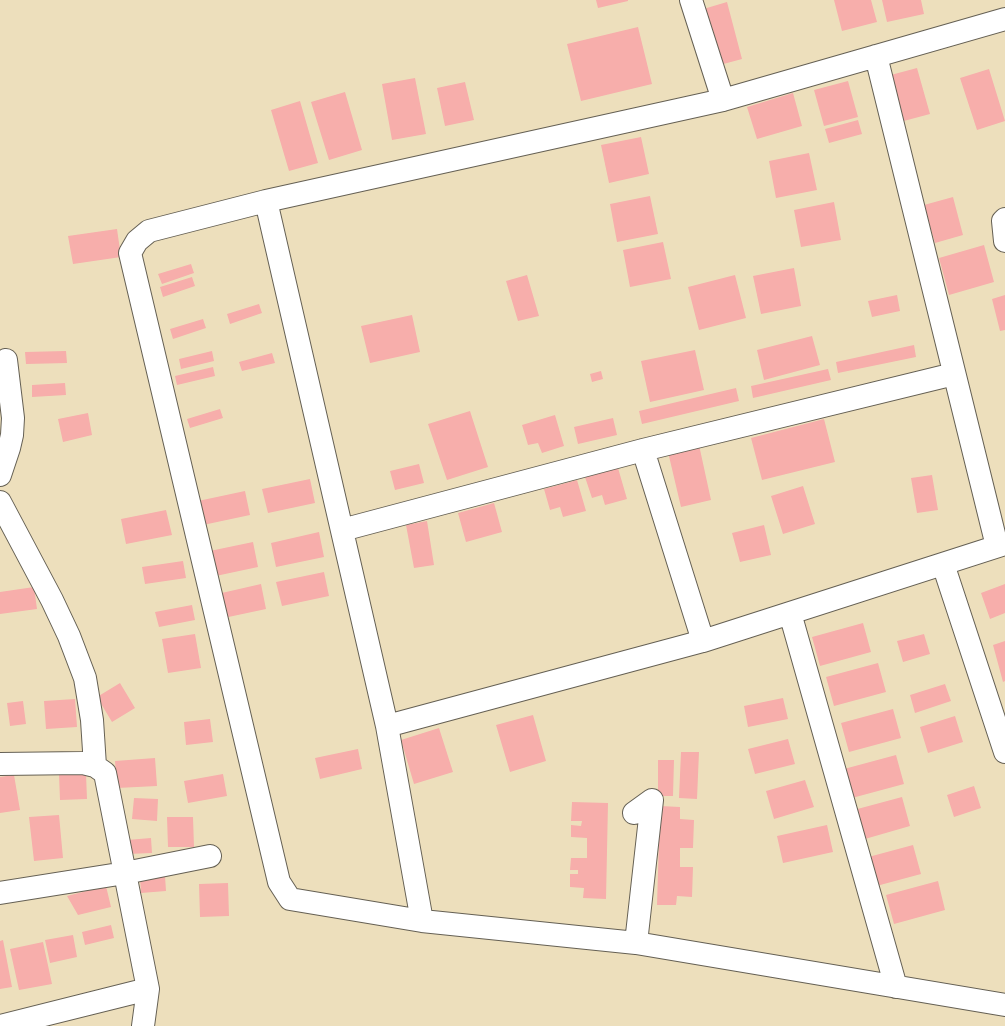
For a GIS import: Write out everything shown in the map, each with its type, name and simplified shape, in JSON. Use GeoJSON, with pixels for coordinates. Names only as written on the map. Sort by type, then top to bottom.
{"type":"FeatureCollection","features":[{"type":"Feature","properties":{"kind":"street"},"geometry":{"type":"LineString","coordinates":[[691,0],[723,100]]}},
{"type":"Feature","properties":{"kind":"street"},"geometry":{"type":"LineString","coordinates":[[1003,26],[876,56],[723,100],[266,201],[149,231],[137,241],[130,254],[279,882],[290,899],[422,921],[636,943],[1005,1006]]}},
{"type":"Feature","properties":{"kind":"street"},"geometry":{"type":"LineString","coordinates":[[387,726],[703,641],[1001,545],[954,374],[876,56]]}},
{"type":"Feature","properties":{"kind":"street"},"geometry":{"type":"LineString","coordinates":[[266,201],[387,726],[422,921]]}},
{"type":"Feature","properties":{"kind":"street"},"geometry":{"type":"LineString","coordinates":[[1005,219],[1003,221],[1005,241]]}},
{"type":"Feature","properties":{"kind":"street"},"geometry":{"type":"LineString","coordinates":[[0,475],[12,435],[13,418],[6,360]]}},
{"type":"Feature","properties":{"kind":"street"},"geometry":{"type":"LineString","coordinates":[[342,530],[643,450],[954,374]]}},
{"type":"Feature","properties":{"kind":"street"},"geometry":{"type":"LineString","coordinates":[[643,450],[703,641]]}},
{"type":"Feature","properties":{"kind":"street"},"geometry":{"type":"LineString","coordinates":[[0,502],[52,600],[69,636],[85,678],[92,720],[95,747],[95,766]]}},
{"type":"Feature","properties":{"kind":"street"},"geometry":{"type":"LineString","coordinates":[[943,564],[1005,752]]}},
{"type":"Feature","properties":{"kind":"street"},"geometry":{"type":"LineString","coordinates":[[790,613],[896,987]]}},
{"type":"Feature","properties":{"kind":"street"},"geometry":{"type":"LineString","coordinates":[[0,764],[83,763],[95,766],[105,773],[148,989],[143,1026]]}},
{"type":"Feature","properties":{"kind":"street"},"geometry":{"type":"LineString","coordinates":[[634,813],[652,800],[636,943]]}},
{"type":"Feature","properties":{"kind":"street"},"geometry":{"type":"LineString","coordinates":[[0,893],[125,873],[210,856]]}},
{"type":"Feature","properties":{"kind":"street"},"geometry":{"type":"LineString","coordinates":[[0,1026],[148,989]]}},
{"type":"Feature","properties":{"kind":"building"},"geometry":{"type":"Polygon","coordinates":[[[596,0],[628,0],[628,1],[598,8],[596,0]]]}},
{"type":"Feature","properties":{"kind":"building"},"geometry":{"type":"Polygon","coordinates":[[[834,0],[871,0],[877,22],[842,31],[834,0]]]}},
{"type":"Feature","properties":{"kind":"building"},"geometry":{"type":"Polygon","coordinates":[[[882,0],[921,0],[924,14],[887,22],[882,0]]]}},
{"type":"Feature","properties":{"kind":"building"},"geometry":{"type":"Polygon","coordinates":[[[727,2],[742,59],[716,66],[700,10],[727,2]]]}},
{"type":"Feature","properties":{"kind":"building"},"geometry":{"type":"Polygon","coordinates":[[[638,27],[652,84],[581,101],[567,44],[638,27]]]}},
{"type":"Feature","properties":{"kind":"building"},"geometry":{"type":"Polygon","coordinates":[[[917,68],[930,114],[900,122],[887,76],[917,68]]]}},
{"type":"Feature","properties":{"kind":"building"},"geometry":{"type":"Polygon","coordinates":[[[989,69],[1005,121],[977,130],[960,78],[989,69]]]}},
{"type":"Feature","properties":{"kind":"building"},"geometry":{"type":"Polygon","coordinates":[[[415,78],[426,134],[392,140],[382,84],[415,78]]]}},
{"type":"Feature","properties":{"kind":"building"},"geometry":{"type":"Polygon","coordinates":[[[848,81],[858,117],[824,126],[814,90],[848,81]]]}},
{"type":"Feature","properties":{"kind":"building"},"geometry":{"type":"Polygon","coordinates":[[[465,82],[474,120],[445,126],[437,88],[465,82]]]}},
{"type":"Feature","properties":{"kind":"building"},"geometry":{"type":"Polygon","coordinates":[[[345,92],[362,150],[329,160],[311,102],[345,92]]]}},
{"type":"Feature","properties":{"kind":"building"},"geometry":{"type":"Polygon","coordinates":[[[793,93],[802,126],[757,139],[747,107],[793,93]]]}},
{"type":"Feature","properties":{"kind":"building"},"geometry":{"type":"Polygon","coordinates":[[[300,101],[318,163],[289,171],[271,110],[300,101]]]}},
{"type":"Feature","properties":{"kind":"building"},"geometry":{"type":"Polygon","coordinates":[[[858,120],[862,134],[829,143],[825,129],[858,120]]]}},
{"type":"Feature","properties":{"kind":"building"},"geometry":{"type":"Polygon","coordinates":[[[641,137],[649,174],[609,183],[601,145],[641,137]]]}},
{"type":"Feature","properties":{"kind":"building"},"geometry":{"type":"Polygon","coordinates":[[[809,153],[817,190],[776,198],[769,161],[809,153]]]}},
{"type":"Feature","properties":{"kind":"building"},"geometry":{"type":"Polygon","coordinates":[[[650,196],[658,234],[617,242],[610,204],[650,196]]]}},
{"type":"Feature","properties":{"kind":"building"},"geometry":{"type":"Polygon","coordinates":[[[953,197],[963,235],[935,243],[924,205],[953,197]]]}},
{"type":"Feature","properties":{"kind":"building"},"geometry":{"type":"Polygon","coordinates":[[[834,202],[841,240],[801,247],[794,210],[834,202]]]}},
{"type":"Feature","properties":{"kind":"building"},"geometry":{"type":"Polygon","coordinates":[[[117,229],[121,257],[73,264],[68,236],[117,229]]]}},
{"type":"Feature","properties":{"kind":"building"},"geometry":{"type":"Polygon","coordinates":[[[663,242],[671,279],[630,287],[623,250],[663,242]]]}},
{"type":"Feature","properties":{"kind":"building"},"geometry":{"type":"Polygon","coordinates":[[[984,245],[994,282],[949,295],[939,258],[984,245]]]}},
{"type":"Feature","properties":{"kind":"building"},"geometry":{"type":"Polygon","coordinates":[[[191,264],[194,273],[162,284],[158,274],[191,264]]]}},
{"type":"Feature","properties":{"kind":"building"},"geometry":{"type":"Polygon","coordinates":[[[794,268],[801,306],[761,314],[753,276],[794,268]]]}},
{"type":"Feature","properties":{"kind":"building"},"geometry":{"type":"Polygon","coordinates":[[[527,275],[539,316],[518,321],[506,281],[527,275]]]}},
{"type":"Feature","properties":{"kind":"building"},"geometry":{"type":"Polygon","coordinates":[[[735,275],[746,318],[699,330],[688,287],[735,275]]]}},
{"type":"Feature","properties":{"kind":"building"},"geometry":{"type":"Polygon","coordinates":[[[192,277],[195,286],[163,297],[160,287],[192,277]]]}},
{"type":"Feature","properties":{"kind":"building"},"geometry":{"type":"Polygon","coordinates":[[[897,295],[900,311],[872,317],[868,301],[897,295]]]}},
{"type":"Feature","properties":{"kind":"building"},"geometry":{"type":"Polygon","coordinates":[[[1005,295],[1005,330],[1000,331],[992,299],[1005,295]]]}},
{"type":"Feature","properties":{"kind":"building"},"geometry":{"type":"Polygon","coordinates":[[[259,304],[262,313],[230,324],[227,314],[259,304]]]}},
{"type":"Feature","properties":{"kind":"building"},"geometry":{"type":"Polygon","coordinates":[[[412,315],[420,352],[370,363],[361,326],[412,315]]]}},
{"type":"Feature","properties":{"kind":"building"},"geometry":{"type":"Polygon","coordinates":[[[203,319],[206,328],[173,339],[170,329],[203,319]]]}},
{"type":"Feature","properties":{"kind":"building"},"geometry":{"type":"Polygon","coordinates":[[[812,336],[820,365],[764,380],[757,350],[812,336]]]}},
{"type":"Feature","properties":{"kind":"building"},"geometry":{"type":"Polygon","coordinates":[[[914,345],[916,357],[838,373],[836,362],[914,345]]]}},
{"type":"Feature","properties":{"kind":"building"},"geometry":{"type":"Polygon","coordinates":[[[695,350],[704,390],[650,402],[641,361],[695,350]]]}},
{"type":"Feature","properties":{"kind":"building"},"geometry":{"type":"Polygon","coordinates":[[[66,351],[67,363],[26,364],[25,352],[66,351]]]}},
{"type":"Feature","properties":{"kind":"building"},"geometry":{"type":"Polygon","coordinates":[[[212,351],[214,361],[181,369],[179,359],[212,351]]]}},
{"type":"Feature","properties":{"kind":"building"},"geometry":{"type":"Polygon","coordinates":[[[272,353],[275,363],[242,371],[239,362],[272,353]]]}},
{"type":"Feature","properties":{"kind":"building"},"geometry":{"type":"Polygon","coordinates":[[[213,367],[215,376],[177,385],[175,376],[213,367]]]}},
{"type":"Feature","properties":{"kind":"building"},"geometry":{"type":"Polygon","coordinates":[[[828,369],[831,380],[753,398],[751,386],[828,369]]]}},
{"type":"Feature","properties":{"kind":"building"},"geometry":{"type":"Polygon","coordinates":[[[601,371],[603,379],[592,382],[590,374],[601,371]]]}},
{"type":"Feature","properties":{"kind":"building"},"geometry":{"type":"Polygon","coordinates":[[[65,383],[66,395],[32,397],[32,385],[65,383]]]}},
{"type":"Feature","properties":{"kind":"building"},"geometry":{"type":"Polygon","coordinates":[[[736,388],[739,401],[642,424],[639,411],[736,388]]]}},
{"type":"Feature","properties":{"kind":"building"},"geometry":{"type":"Polygon","coordinates":[[[220,409],[223,418],[190,428],[187,419],[220,409]]]}},
{"type":"Feature","properties":{"kind":"building"},"geometry":{"type":"Polygon","coordinates":[[[470,411],[488,467],[447,480],[428,424],[470,411]]]}},
{"type":"Feature","properties":{"kind":"building"},"geometry":{"type":"Polygon","coordinates":[[[88,413],[92,435],[63,442],[58,419],[88,413]]]}},
{"type":"Feature","properties":{"kind":"building"},"geometry":{"type":"Polygon","coordinates":[[[555,415],[564,446],[542,453],[538,443],[528,445],[522,425],[555,415]]]}},
{"type":"Feature","properties":{"kind":"building"},"geometry":{"type":"Polygon","coordinates":[[[613,418],[617,435],[578,444],[574,427],[613,418]]]}},
{"type":"Feature","properties":{"kind":"building"},"geometry":{"type":"Polygon","coordinates":[[[824,419],[835,462],[762,480],[751,438],[824,419]]]}},
{"type":"Feature","properties":{"kind":"building"},"geometry":{"type":"Polygon","coordinates":[[[699,445],[711,500],[681,507],[668,452],[699,445]]]}},
{"type":"Feature","properties":{"kind":"building"},"geometry":{"type":"Polygon","coordinates":[[[419,464],[424,483],[395,490],[390,471],[419,464]]]}},
{"type":"Feature","properties":{"kind":"building"},"geometry":{"type":"Polygon","coordinates":[[[618,468],[627,499],[605,505],[602,495],[592,498],[585,477],[618,468]]]}},
{"type":"Feature","properties":{"kind":"building"},"geometry":{"type":"Polygon","coordinates":[[[932,475],[938,510],[917,513],[911,478],[932,475]]]}},
{"type":"Feature","properties":{"kind":"building"},"geometry":{"type":"Polygon","coordinates":[[[310,479],[315,503],[268,513],[262,489],[310,479]]]}},
{"type":"Feature","properties":{"kind":"building"},"geometry":{"type":"Polygon","coordinates":[[[577,480],[586,511],[563,517],[560,507],[550,510],[544,489],[577,480]]]}},
{"type":"Feature","properties":{"kind":"building"},"geometry":{"type":"Polygon","coordinates":[[[803,486],[815,524],[783,534],[771,496],[803,486]]]}},
{"type":"Feature","properties":{"kind":"building"},"geometry":{"type":"Polygon","coordinates":[[[245,491],[250,515],[203,525],[198,501],[245,491]]]}},
{"type":"Feature","properties":{"kind":"building"},"geometry":{"type":"Polygon","coordinates":[[[494,503],[502,532],[466,542],[458,513],[494,503]]]}},
{"type":"Feature","properties":{"kind":"building"},"geometry":{"type":"Polygon","coordinates":[[[166,510],[172,535],[126,544],[121,519],[166,510]]]}},
{"type":"Feature","properties":{"kind":"building"},"geometry":{"type":"Polygon","coordinates":[[[427,521],[434,565],[414,568],[406,525],[427,521]]]}},
{"type":"Feature","properties":{"kind":"building"},"geometry":{"type":"Polygon","coordinates":[[[764,525],[771,555],[740,562],[732,533],[764,525]]]}},
{"type":"Feature","properties":{"kind":"building"},"geometry":{"type":"Polygon","coordinates":[[[319,532],[324,557],[276,567],[271,543],[319,532]]]}},
{"type":"Feature","properties":{"kind":"building"},"geometry":{"type":"Polygon","coordinates":[[[253,542],[258,567],[211,577],[205,552],[253,542]]]}},
{"type":"Feature","properties":{"kind":"building"},"geometry":{"type":"Polygon","coordinates":[[[183,561],[186,578],[145,584],[142,567],[183,561]]]}},
{"type":"Feature","properties":{"kind":"building"},"geometry":{"type":"Polygon","coordinates":[[[324,572],[329,596],[282,606],[276,582],[324,572]]]}},
{"type":"Feature","properties":{"kind":"building"},"geometry":{"type":"Polygon","coordinates":[[[261,584],[266,609],[219,619],[213,595],[261,584]]]}},
{"type":"Feature","properties":{"kind":"building"},"geometry":{"type":"Polygon","coordinates":[[[1005,584],[1005,613],[990,619],[981,593],[1005,584]]]}},
{"type":"Feature","properties":{"kind":"building"},"geometry":{"type":"Polygon","coordinates":[[[34,587],[37,609],[0,614],[0,592],[34,587]]]}},
{"type":"Feature","properties":{"kind":"building"},"geometry":{"type":"Polygon","coordinates":[[[192,605],[195,620],[159,627],[155,612],[192,605]]]}},
{"type":"Feature","properties":{"kind":"building"},"geometry":{"type":"Polygon","coordinates":[[[863,623],[871,652],[820,666],[812,637],[863,623]]]}},
{"type":"Feature","properties":{"kind":"building"},"geometry":{"type":"Polygon","coordinates":[[[195,634],[201,668],[168,673],[162,639],[195,634]]]}},
{"type":"Feature","properties":{"kind":"building"},"geometry":{"type":"Polygon","coordinates":[[[924,634],[930,654],[903,662],[897,641],[924,634]]]}},
{"type":"Feature","properties":{"kind":"building"},"geometry":{"type":"Polygon","coordinates":[[[1005,641],[1005,681],[1003,682],[993,645],[1005,641]]]}},
{"type":"Feature","properties":{"kind":"building"},"geometry":{"type":"Polygon","coordinates":[[[878,663],[886,692],[834,706],[826,677],[878,663]]]}},
{"type":"Feature","properties":{"kind":"building"},"geometry":{"type":"Polygon","coordinates":[[[120,683],[135,708],[112,722],[97,697],[120,683]]]}},
{"type":"Feature","properties":{"kind":"building"},"geometry":{"type":"Polygon","coordinates":[[[945,684],[951,701],[915,713],[910,695],[945,684]]]}},
{"type":"Feature","properties":{"kind":"building"},"geometry":{"type":"Polygon","coordinates":[[[783,698],[788,719],[748,727],[744,706],[783,698]]]}},
{"type":"Feature","properties":{"kind":"building"},"geometry":{"type":"Polygon","coordinates":[[[75,699],[77,727],[46,729],[44,701],[75,699]]]}},
{"type":"Feature","properties":{"kind":"building"},"geometry":{"type":"Polygon","coordinates":[[[23,701],[26,724],[10,726],[7,703],[23,701]]]}},
{"type":"Feature","properties":{"kind":"building"},"geometry":{"type":"Polygon","coordinates":[[[893,709],[901,738],[849,752],[841,723],[893,709]]]}},
{"type":"Feature","properties":{"kind":"building"},"geometry":{"type":"Polygon","coordinates":[[[533,715],[546,761],[510,772],[496,725],[533,715]]]}},
{"type":"Feature","properties":{"kind":"building"},"geometry":{"type":"Polygon","coordinates":[[[955,716],[963,742],[928,753],[920,727],[955,716]]]}},
{"type":"Feature","properties":{"kind":"building"},"geometry":{"type":"Polygon","coordinates":[[[210,719],[213,742],[186,745],[184,722],[210,719]]]}},
{"type":"Feature","properties":{"kind":"building"},"geometry":{"type":"Polygon","coordinates":[[[439,728],[453,772],[414,784],[401,740],[439,728]]]}},
{"type":"Feature","properties":{"kind":"building"},"geometry":{"type":"Polygon","coordinates":[[[788,739],[795,764],[755,774],[748,749],[788,739]]]}},
{"type":"Feature","properties":{"kind":"building"},"geometry":{"type":"Polygon","coordinates":[[[358,749],[362,769],[320,779],[315,758],[358,749]]]}},
{"type":"Feature","properties":{"kind":"building"},"geometry":{"type":"Polygon","coordinates":[[[681,752],[699,752],[697,799],[679,798],[681,752]]]}},
{"type":"Feature","properties":{"kind":"building"},"geometry":{"type":"Polygon","coordinates":[[[896,755],[904,784],[852,798],[844,769],[896,755]]]}},
{"type":"Feature","properties":{"kind":"building"},"geometry":{"type":"Polygon","coordinates":[[[155,758],[157,786],[117,788],[115,761],[155,758]]]}},
{"type":"Feature","properties":{"kind":"building"},"geometry":{"type":"Polygon","coordinates":[[[658,760],[674,760],[673,796],[658,796],[658,760]]]}},
{"type":"Feature","properties":{"kind":"building"},"geometry":{"type":"Polygon","coordinates":[[[59,774],[86,774],[87,799],[60,800],[59,774]]]}},
{"type":"Feature","properties":{"kind":"building"},"geometry":{"type":"Polygon","coordinates":[[[223,774],[227,796],[188,803],[184,781],[223,774]]]}},
{"type":"Feature","properties":{"kind":"building"},"geometry":{"type":"Polygon","coordinates":[[[14,775],[20,810],[0,813],[0,777],[14,775]]]}},
{"type":"Feature","properties":{"kind":"building"},"geometry":{"type":"Polygon","coordinates":[[[805,780],[814,807],[774,819],[766,791],[805,780]]]}},
{"type":"Feature","properties":{"kind":"building"},"geometry":{"type":"Polygon","coordinates":[[[974,786],[981,808],[954,817],[947,795],[974,786]]]}},
{"type":"Feature","properties":{"kind":"building"},"geometry":{"type":"Polygon","coordinates":[[[902,797],[910,826],[858,841],[850,811],[902,797]]]}},
{"type":"Feature","properties":{"kind":"building"},"geometry":{"type":"Polygon","coordinates":[[[134,798],[158,799],[157,821],[132,819],[134,798]]]}},
{"type":"Feature","properties":{"kind":"building"},"geometry":{"type":"Polygon","coordinates":[[[572,802],[608,803],[606,899],[583,898],[584,888],[570,887],[570,874],[578,874],[578,870],[570,870],[571,858],[587,858],[587,838],[571,837],[571,825],[581,826],[582,821],[571,821],[572,802]]]}},
{"type":"Feature","properties":{"kind":"building"},"geometry":{"type":"Polygon","coordinates":[[[660,806],[680,807],[680,819],[694,820],[693,848],[680,848],[680,867],[693,867],[692,897],[677,896],[676,905],[657,905],[660,806]]]}},
{"type":"Feature","properties":{"kind":"building"},"geometry":{"type":"Polygon","coordinates":[[[59,815],[63,858],[34,861],[29,817],[59,815]]]}},
{"type":"Feature","properties":{"kind":"building"},"geometry":{"type":"Polygon","coordinates":[[[167,817],[193,817],[194,847],[168,847],[167,817]]]}},
{"type":"Feature","properties":{"kind":"building"},"geometry":{"type":"Polygon","coordinates":[[[827,825],[833,852],[783,863],[777,836],[827,825]]]}},
{"type":"Feature","properties":{"kind":"building"},"geometry":{"type":"Polygon","coordinates":[[[151,838],[152,853],[128,854],[127,840],[151,838]]]}},
{"type":"Feature","properties":{"kind":"building"},"geometry":{"type":"Polygon","coordinates":[[[913,845],[921,874],[869,888],[861,859],[913,845]]]}},
{"type":"Feature","properties":{"kind":"building"},"geometry":{"type":"Polygon","coordinates":[[[165,876],[166,891],[141,893],[140,877],[165,876]]]}},
{"type":"Feature","properties":{"kind":"building"},"geometry":{"type":"Polygon","coordinates":[[[938,881],[945,910],[894,924],[886,895],[938,881]]]}},
{"type":"Feature","properties":{"kind":"building"},"geometry":{"type":"Polygon","coordinates":[[[228,883],[229,916],[200,917],[199,884],[228,883]]]}},
{"type":"Feature","properties":{"kind":"building"},"geometry":{"type":"Polygon","coordinates":[[[106,886],[111,907],[78,915],[67,896],[106,886]]]}},
{"type":"Feature","properties":{"kind":"building"},"geometry":{"type":"Polygon","coordinates":[[[111,925],[114,938],[85,945],[82,932],[111,925]]]}},
{"type":"Feature","properties":{"kind":"building"},"geometry":{"type":"Polygon","coordinates":[[[73,935],[77,957],[50,963],[45,940],[73,935]]]}},
{"type":"Feature","properties":{"kind":"building"},"geometry":{"type":"Polygon","coordinates":[[[3,940],[12,987],[0,989],[0,941],[3,940]]]}},
{"type":"Feature","properties":{"kind":"building"},"geometry":{"type":"Polygon","coordinates":[[[43,942],[52,984],[19,990],[10,949],[43,942]]]}}]}
